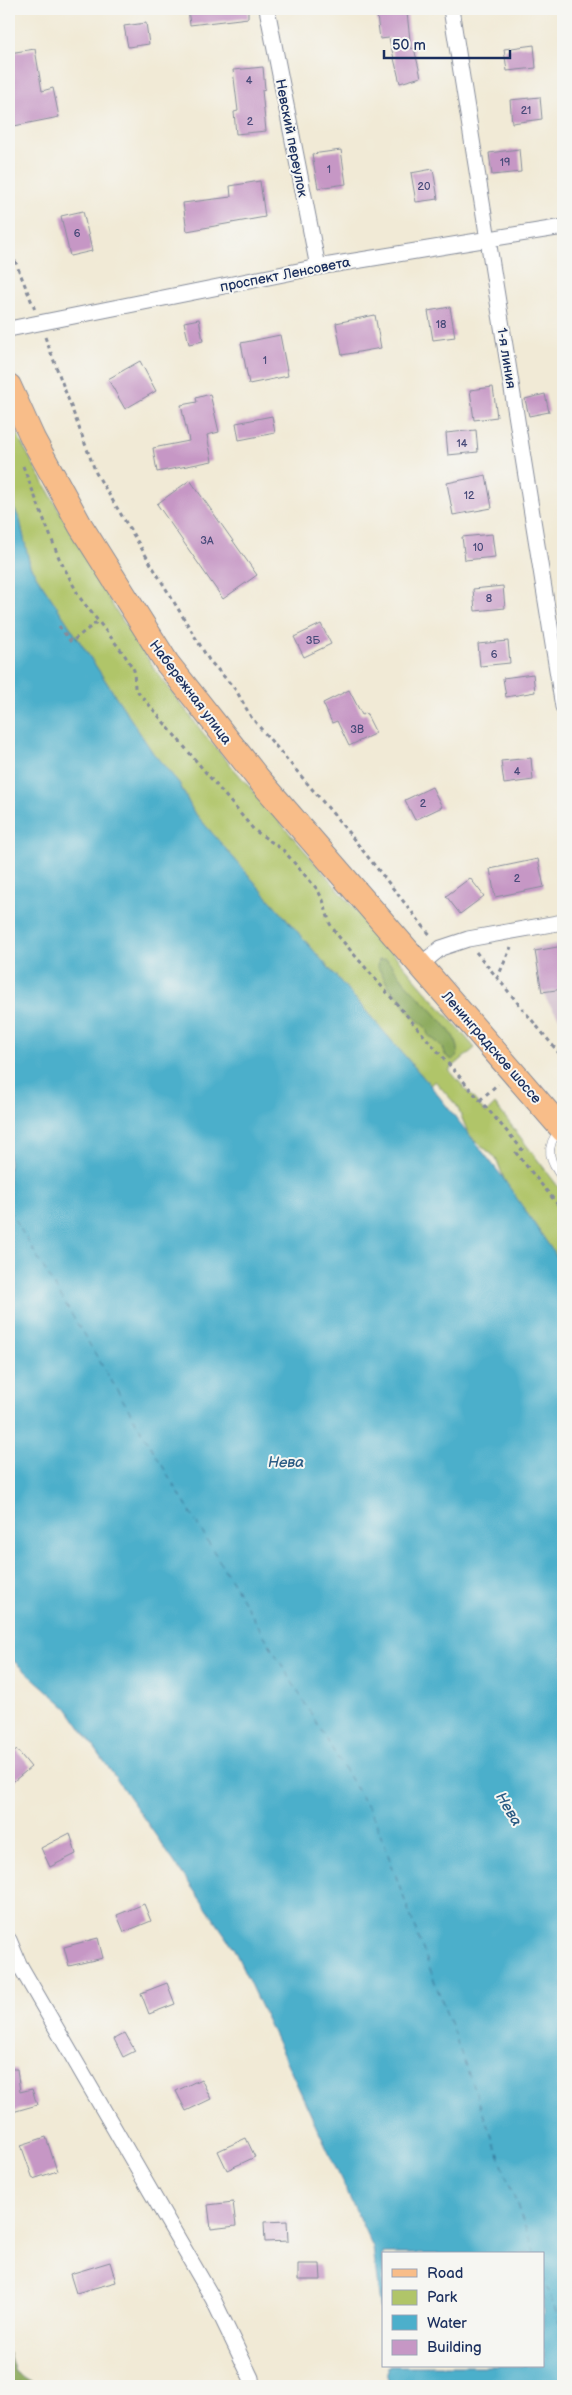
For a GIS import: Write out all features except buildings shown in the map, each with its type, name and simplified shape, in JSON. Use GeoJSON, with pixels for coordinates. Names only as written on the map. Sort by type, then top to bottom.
{"type":"FeatureCollection","features":[{"type":"Feature","properties":{"kind":"main road","name":"Набережная улица"},"geometry":{"type":"LineString","coordinates":[[9,386],[33,439],[80,525],[167,663],[257,777],[420,965]]}},
{"type":"Feature","properties":{"kind":"main road","name":"Ленинградское шоссе"},"geometry":{"type":"LineString","coordinates":[[420,965],[561,1123]]}},
{"type":"Feature","properties":{"kind":"street","name":"Невский переулок"},"geometry":{"type":"LineString","coordinates":[[267,9],[318,266]]}},
{"type":"Feature","properties":{"kind":"street","name":"1-я линия"},"geometry":{"type":"LineString","coordinates":[[451,9],[563,707]]}},
{"type":"Feature","properties":{"kind":"street","name":"проспект Ленсовета"},"geometry":{"type":"LineString","coordinates":[[9,328],[318,266],[563,227]]}},
{"type":"Feature","properties":{"kind":"street"},"geometry":{"type":"LineString","coordinates":[[420,965],[441,948],[468,939],[563,922]]}},
{"type":"Feature","properties":{"kind":"street"},"geometry":{"type":"LineString","coordinates":[[9,1940],[19,1964],[213,2299],[251,2378],[252,2386]]}},
{"type":"Feature","properties":{"kind":"lane"},"geometry":{"type":"LineString","coordinates":[[561,1123],[550,1139],[550,1158],[555,1170],[563,1179]]}},
{"type":"Feature","properties":{"kind":"path"},"geometry":{"type":"LineString","coordinates":[[9,246],[40,321],[96,473],[209,660],[236,690],[251,717],[340,822],[441,948]]}},
{"type":"Feature","properties":{"kind":"path"},"geometry":{"type":"LineString","coordinates":[[20,457],[59,558],[80,598],[134,670],[135,688],[254,830],[283,850],[317,889],[323,900],[330,924],[338,938],[522,1149],[516,1153],[563,1211]]}},
{"type":"Feature","properties":{"kind":"path"},"geometry":{"type":"LineString","coordinates":[[59,626],[71,642],[98,621]]}},
{"type":"Feature","properties":{"kind":"path"},"geometry":{"type":"LineString","coordinates":[[497,979],[510,948],[526,929]]}},
{"type":"Feature","properties":{"kind":"path"},"geometry":{"type":"LineString","coordinates":[[468,939],[479,957],[563,1058]]}},
{"type":"Feature","properties":{"kind":"shaded area"},"geometry":{"type":"Polygon","coordinates":[[[563,943],[563,1023],[547,1001],[539,983],[532,948],[563,943]]]}},
{"type":"Feature","properties":{"kind":"green space"},"geometry":{"type":"Polygon","coordinates":[[[9,415],[22,444],[111,603],[156,671],[203,733],[475,1048],[449,1070],[486,1113],[495,1104],[563,1193],[563,1266],[506,1184],[496,1158],[469,1135],[457,1106],[435,1081],[430,1085],[193,811],[179,783],[153,753],[30,566],[20,520],[9,499],[9,415]]]}},
{"type":"Feature","properties":{"kind":"green space"},"geometry":{"type":"Polygon","coordinates":[[[386,959],[450,1032],[458,1048],[457,1055],[452,1060],[445,1055],[443,1047],[428,1035],[426,1028],[404,1007],[402,998],[393,993],[377,966],[379,960],[386,959]]]}},
{"type":"Feature","properties":{"kind":"green space"},"geometry":{"type":"Polygon","coordinates":[[[9,2353],[15,2373],[38,2386],[9,2386],[9,2353]]]}},
{"type":"Feature","properties":{"kind":"water","name":"Нева"},"geometry":{"type":"Polygon","coordinates":[[[9,499],[20,520],[30,566],[153,753],[179,783],[193,811],[430,1085],[501,1175],[563,1266],[563,2386],[388,2386],[388,2368],[544,2368],[544,2252],[382,2252],[382,2321],[373,2248],[232,1945],[67,1708],[9,1657],[9,499]]]}},
{"type":"Feature","properties":{"kind":"ferry route"},"geometry":{"type":"LineString","coordinates":[[9,1210],[376,1822],[534,2252]]}},
{"type":"Feature","properties":{"kind":"ferry route"},"geometry":{"type":"LineString","coordinates":[[544,2279],[563,2331]]}}]}
